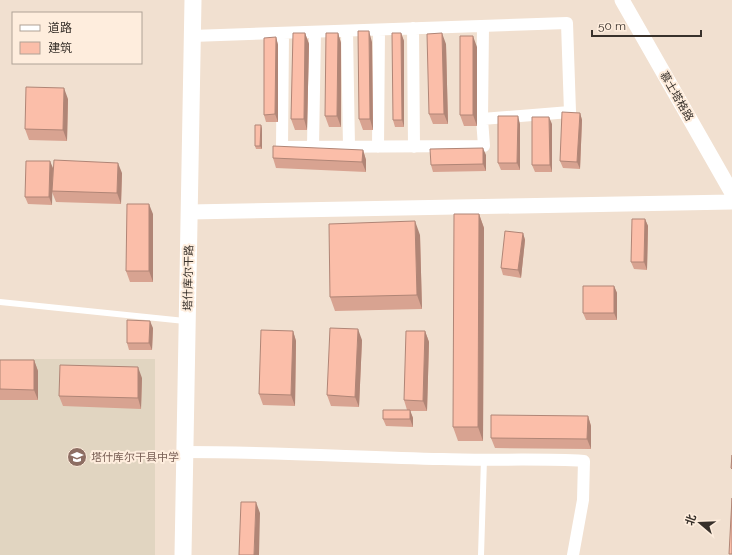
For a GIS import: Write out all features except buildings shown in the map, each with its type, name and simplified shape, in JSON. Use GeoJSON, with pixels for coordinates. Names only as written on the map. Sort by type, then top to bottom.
{"type":"FeatureCollection","features":[{"type":"Feature","properties":{"kind":"main road","name":"塔什库尔干路"},"geometry":{"type":"LineString","coordinates":[[183,555],[193,0]]}},
{"type":"Feature","properties":{"kind":"street","name":"慕士塔格路"},"geometry":{"type":"LineString","coordinates":[[622,0],[732,193]]}},
{"type":"Feature","properties":{"kind":"street"},"geometry":{"type":"LineString","coordinates":[[192,36],[567,23],[570,112],[482,119]]}},
{"type":"Feature","properties":{"kind":"street"},"geometry":{"type":"LineString","coordinates":[[283,33],[282,147],[484,146],[482,119],[483,26]]}},
{"type":"Feature","properties":{"kind":"street"},"geometry":{"type":"LineString","coordinates":[[413,28],[414,147]]}},
{"type":"Feature","properties":{"kind":"street"},"geometry":{"type":"LineString","coordinates":[[378,147],[379,30]]}},
{"type":"Feature","properties":{"kind":"street"},"geometry":{"type":"LineString","coordinates":[[347,31],[349,147]]}},
{"type":"Feature","properties":{"kind":"street"},"geometry":{"type":"LineString","coordinates":[[313,147],[315,32]]}},
{"type":"Feature","properties":{"kind":"street"},"geometry":{"type":"LineString","coordinates":[[189,212],[732,202]]}},
{"type":"Feature","properties":{"kind":"street"},"geometry":{"type":"LineString","coordinates":[[185,452],[584,461],[583,500],[573,555]]}},
{"type":"Feature","properties":{"kind":"lane"},"geometry":{"type":"LineString","coordinates":[[0,302],[187,321]]}},
{"type":"Feature","properties":{"kind":"lane"},"geometry":{"type":"LineString","coordinates":[[481,555],[484,459]]}},
{"type":"Feature","properties":{"kind":"shaded area","name":"塔什库尔干县中学"},"geometry":{"type":"Polygon","coordinates":[[[0,359],[155,359],[155,555],[0,555],[0,359]]]}},
{"type":"Feature","properties":{"kind":"place","name":"塔什库尔干县中学"},"geometry":{"type":"Point","coordinates":[77,457]}}]}
